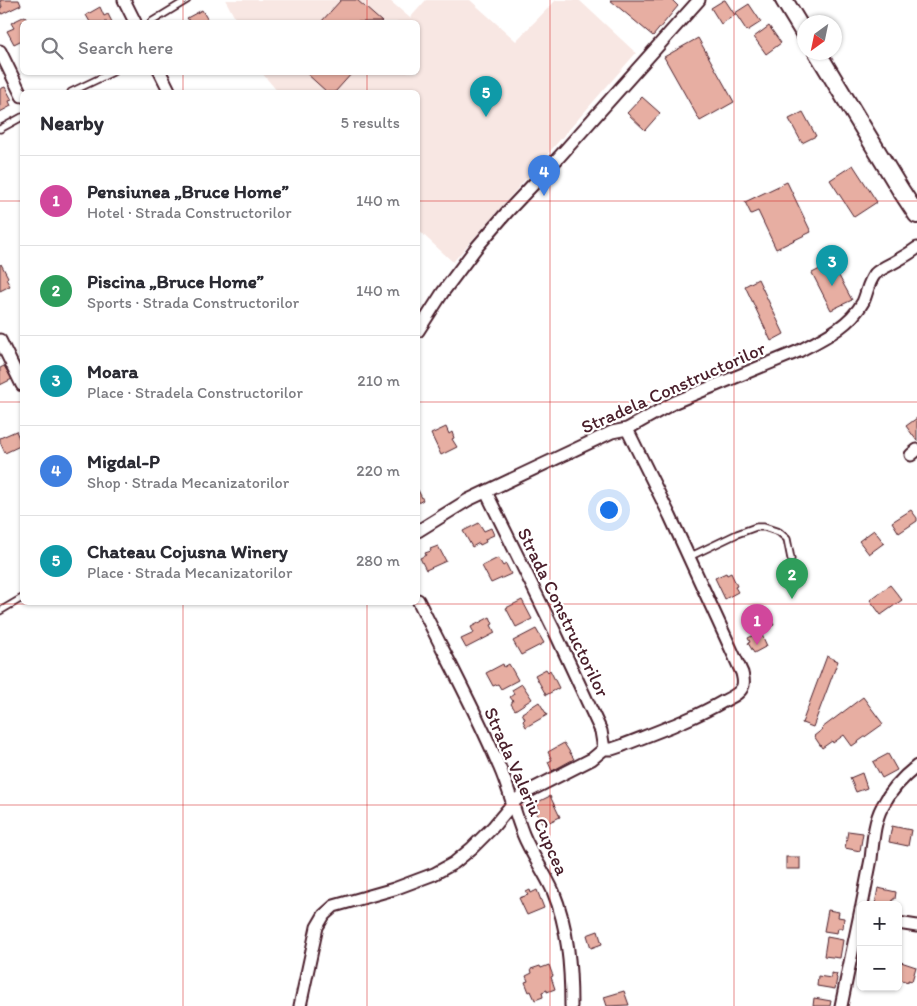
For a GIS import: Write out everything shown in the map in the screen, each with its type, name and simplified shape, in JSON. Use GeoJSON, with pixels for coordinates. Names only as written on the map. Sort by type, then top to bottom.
{"type":"FeatureCollection","features":[{"type":"Feature","properties":{"kind":"street"},"geometry":{"type":"LineString","coordinates":[[124,0],[134,20]]}},
{"type":"Feature","properties":{"kind":"street"},"geometry":{"type":"LineString","coordinates":[[420,328],[443,292],[476,248],[699,0]]}},
{"type":"Feature","properties":{"kind":"street"},"geometry":{"type":"LineString","coordinates":[[784,0],[797,21]]}},
{"type":"Feature","properties":{"kind":"street"},"geometry":{"type":"LineString","coordinates":[[0,51],[20,92]]}},
{"type":"Feature","properties":{"kind":"street"},"geometry":{"type":"LineString","coordinates":[[821,60],[917,215]]}},
{"type":"Feature","properties":{"kind":"street"},"geometry":{"type":"LineString","coordinates":[[162,75],[169,90]]}},
{"type":"Feature","properties":{"kind":"street","name":"Stradela Constructorilor"},"geometry":{"type":"LineString","coordinates":[[420,530],[468,500],[612,432],[627,429],[675,402],[799,351],[833,332],[856,313],[873,276],[917,248]]}},
{"type":"Feature","properties":{"kind":"street"},"geometry":{"type":"LineString","coordinates":[[0,340],[20,381]]}},
{"type":"Feature","properties":{"kind":"street"},"geometry":{"type":"LineString","coordinates":[[300,1006],[317,926],[324,915],[334,906],[394,889],[434,874],[454,863],[493,827],[523,794],[592,759],[604,749],[621,746],[705,712],[743,687],[742,673],[689,557],[627,429]]}},
{"type":"Feature","properties":{"kind":"street","name":"Strada Constructorilor"},"geometry":{"type":"LineString","coordinates":[[486,492],[601,731],[604,749]]}},
{"type":"Feature","properties":{"kind":"street","name":"Strada Valeriu Cupcea"},"geometry":{"type":"LineString","coordinates":[[420,604],[498,764],[524,836],[552,889],[559,907],[569,963],[571,1006]]}},
{"type":"Feature","properties":{"kind":"street"},"geometry":{"type":"LineString","coordinates":[[863,901],[876,821],[881,808],[899,782],[917,766]]}},
{"type":"Feature","properties":{"kind":"street"},"geometry":{"type":"LineString","coordinates":[[902,924],[917,926]]}},
{"type":"Feature","properties":{"kind":"street"},"geometry":{"type":"LineString","coordinates":[[841,1006],[857,931]]}},
{"type":"Feature","properties":{"kind":"lane"},"geometry":{"type":"LineString","coordinates":[[154,20],[187,0]]}},
{"type":"Feature","properties":{"kind":"lane"},"geometry":{"type":"LineString","coordinates":[[75,90],[107,75]]}},
{"type":"Feature","properties":{"kind":"lane"},"geometry":{"type":"LineString","coordinates":[[0,129],[20,118]]}},
{"type":"Feature","properties":{"kind":"lane"},"geometry":{"type":"LineString","coordinates":[[689,557],[737,534],[756,527],[764,527],[779,532],[786,539],[791,559]]}},
{"type":"Feature","properties":{"kind":"lane"},"geometry":{"type":"LineString","coordinates":[[0,611],[20,599]]}},
{"type":"Feature","properties":{"kind":"shaded area"},"geometry":{"type":"Polygon","coordinates":[[[389,0],[410,18],[426,0],[470,0],[516,41],[556,0],[579,0],[636,53],[453,262],[420,232],[420,90],[276,90],[264,75],[420,75],[420,20],[236,20],[226,1],[389,0]]]}},
{"type":"Feature","properties":{"kind":"building"},"geometry":{"type":"Polygon","coordinates":[[[0,0],[19,0],[21,5],[2,14],[0,11],[2,7],[0,0]]]}},
{"type":"Feature","properties":{"kind":"building"},"geometry":{"type":"Polygon","coordinates":[[[341,0],[357,0],[380,20],[323,20],[341,0]]]}},
{"type":"Feature","properties":{"kind":"building"},"geometry":{"type":"Polygon","coordinates":[[[610,0],[672,0],[678,6],[653,36],[610,0]]]}},
{"type":"Feature","properties":{"kind":"building"},"geometry":{"type":"Polygon","coordinates":[[[724,0],[735,15],[721,24],[711,8],[724,0]]]}},
{"type":"Feature","properties":{"kind":"building"},"geometry":{"type":"Polygon","coordinates":[[[749,4],[761,22],[747,31],[735,13],[749,4]]]}},
{"type":"Feature","properties":{"kind":"building"},"geometry":{"type":"Polygon","coordinates":[[[100,7],[104,16],[108,14],[111,20],[89,20],[86,15],[100,7]]]}},
{"type":"Feature","properties":{"kind":"building"},"geometry":{"type":"Polygon","coordinates":[[[202,10],[208,20],[188,20],[187,18],[202,10]]]}},
{"type":"Feature","properties":{"kind":"building"},"geometry":{"type":"Polygon","coordinates":[[[25,16],[27,20],[20,20],[20,41],[14,44],[7,31],[14,28],[11,23],[25,16]]]}},
{"type":"Feature","properties":{"kind":"building"},"geometry":{"type":"Polygon","coordinates":[[[769,26],[781,43],[766,54],[754,37],[769,26]]]}},
{"type":"Feature","properties":{"kind":"building"},"geometry":{"type":"Polygon","coordinates":[[[698,38],[734,102],[700,121],[664,57],[698,38]]]}},
{"type":"Feature","properties":{"kind":"building"},"geometry":{"type":"Polygon","coordinates":[[[308,75],[350,75],[337,90],[325,90],[308,75]]]}},
{"type":"Feature","properties":{"kind":"building"},"geometry":{"type":"Polygon","coordinates":[[[5,87],[12,100],[9,101],[11,106],[0,112],[0,89],[5,87]]]}},
{"type":"Feature","properties":{"kind":"building"},"geometry":{"type":"Polygon","coordinates":[[[642,97],[660,113],[645,130],[627,113],[642,97]]]}},
{"type":"Feature","properties":{"kind":"building"},"geometry":{"type":"Polygon","coordinates":[[[803,112],[816,136],[802,143],[789,119],[803,112]]]}},
{"type":"Feature","properties":{"kind":"building"},"geometry":{"type":"Polygon","coordinates":[[[853,165],[877,202],[854,217],[830,180],[853,165]]]}},
{"type":"Feature","properties":{"kind":"building"},"geometry":{"type":"Polygon","coordinates":[[[787,182],[811,232],[776,249],[758,211],[751,214],[745,202],[787,182]]]}},
{"type":"Feature","properties":{"kind":"building"},"geometry":{"type":"Polygon","coordinates":[[[832,263],[852,300],[831,310],[812,273],[832,263]]]}},
{"type":"Feature","properties":{"kind":"building"},"geometry":{"type":"Polygon","coordinates":[[[0,265],[8,277],[6,279],[10,286],[0,291],[0,265]]]}},
{"type":"Feature","properties":{"kind":"building"},"geometry":{"type":"Polygon","coordinates":[[[758,279],[784,334],[771,341],[745,286],[758,279]]]}},
{"type":"Feature","properties":{"kind":"building"},"geometry":{"type":"Polygon","coordinates":[[[4,366],[12,379],[0,385],[0,368],[4,366]]]}},
{"type":"Feature","properties":{"kind":"building"},"geometry":{"type":"Polygon","coordinates":[[[917,418],[917,441],[906,426],[917,418]]]}},
{"type":"Feature","properties":{"kind":"building"},"geometry":{"type":"Polygon","coordinates":[[[446,427],[449,434],[452,432],[454,438],[452,439],[457,447],[441,455],[431,434],[446,427]]]}},
{"type":"Feature","properties":{"kind":"building"},"geometry":{"type":"Polygon","coordinates":[[[16,431],[20,446],[5,453],[0,438],[16,431]]]}},
{"type":"Feature","properties":{"kind":"building"},"geometry":{"type":"Polygon","coordinates":[[[911,510],[917,521],[899,533],[892,522],[911,510]]]}},
{"type":"Feature","properties":{"kind":"building"},"geometry":{"type":"Polygon","coordinates":[[[479,523],[484,531],[491,528],[494,535],[485,539],[486,542],[472,547],[463,531],[479,523]]]}},
{"type":"Feature","properties":{"kind":"building"},"geometry":{"type":"Polygon","coordinates":[[[874,530],[884,543],[869,554],[859,541],[874,530]]]}},
{"type":"Feature","properties":{"kind":"building"},"geometry":{"type":"Polygon","coordinates":[[[438,546],[446,561],[426,570],[420,558],[426,555],[425,553],[431,551],[430,549],[438,546]]]}},
{"type":"Feature","properties":{"kind":"building"},"geometry":{"type":"Polygon","coordinates":[[[498,558],[503,566],[506,564],[511,574],[491,583],[482,566],[498,558]]]}},
{"type":"Feature","properties":{"kind":"building"},"geometry":{"type":"Polygon","coordinates":[[[726,573],[727,575],[731,573],[738,592],[725,599],[715,578],[726,573]]]}},
{"type":"Feature","properties":{"kind":"building"},"geometry":{"type":"Polygon","coordinates":[[[890,585],[902,600],[881,615],[870,600],[890,585]]]}},
{"type":"Feature","properties":{"kind":"building"},"geometry":{"type":"Polygon","coordinates":[[[522,600],[532,619],[516,627],[506,608],[522,600]]]}},
{"type":"Feature","properties":{"kind":"building"},"geometry":{"type":"Polygon","coordinates":[[[769,616],[774,625],[757,633],[753,624],[769,616]]]}},
{"type":"Feature","properties":{"kind":"building"},"geometry":{"type":"Polygon","coordinates":[[[490,617],[495,633],[466,648],[461,639],[474,633],[471,627],[490,617]]]}},
{"type":"Feature","properties":{"kind":"building"},"geometry":{"type":"Polygon","coordinates":[[[536,629],[544,643],[521,655],[513,641],[536,629]]]}},
{"type":"Feature","properties":{"kind":"building"},"geometry":{"type":"Polygon","coordinates":[[[756,634],[758,637],[762,635],[767,646],[754,653],[748,643],[750,642],[748,638],[756,634]]]}},
{"type":"Feature","properties":{"kind":"building"},"geometry":{"type":"Polygon","coordinates":[[[827,656],[838,661],[813,727],[802,723],[827,656]]]}},
{"type":"Feature","properties":{"kind":"building"},"geometry":{"type":"Polygon","coordinates":[[[503,664],[504,667],[509,664],[518,680],[501,689],[498,684],[493,686],[486,673],[503,664]]]}},
{"type":"Feature","properties":{"kind":"building"},"geometry":{"type":"Polygon","coordinates":[[[546,669],[548,672],[550,670],[559,688],[546,695],[535,675],[546,669]]]}},
{"type":"Feature","properties":{"kind":"building"},"geometry":{"type":"Polygon","coordinates":[[[522,684],[532,699],[515,710],[511,704],[513,701],[510,697],[514,694],[512,690],[522,684]]]}},
{"type":"Feature","properties":{"kind":"building"},"geometry":{"type":"Polygon","coordinates":[[[863,697],[883,724],[852,746],[844,735],[822,748],[814,736],[863,697]]]}},
{"type":"Feature","properties":{"kind":"building"},"geometry":{"type":"Polygon","coordinates":[[[539,702],[547,715],[526,727],[522,713],[539,702]]]}},
{"type":"Feature","properties":{"kind":"building"},"geometry":{"type":"Polygon","coordinates":[[[564,743],[574,759],[552,771],[548,762],[552,760],[548,752],[564,743]]]}},
{"type":"Feature","properties":{"kind":"building"},"geometry":{"type":"Polygon","coordinates":[[[888,754],[897,770],[882,778],[873,762],[888,754]]]}},
{"type":"Feature","properties":{"kind":"building"},"geometry":{"type":"Polygon","coordinates":[[[862,773],[867,788],[856,792],[850,778],[862,773]]]}},
{"type":"Feature","properties":{"kind":"building"},"geometry":{"type":"Polygon","coordinates":[[[550,796],[560,817],[543,825],[535,810],[539,808],[536,803],[550,796]]]}},
{"type":"Feature","properties":{"kind":"building"},"geometry":{"type":"Polygon","coordinates":[[[892,826],[911,830],[908,846],[889,842],[892,826]]]}},
{"type":"Feature","properties":{"kind":"building"},"geometry":{"type":"Polygon","coordinates":[[[848,831],[863,833],[860,851],[845,848],[848,831]]]}},
{"type":"Feature","properties":{"kind":"building"},"geometry":{"type":"Polygon","coordinates":[[[786,857],[800,857],[800,869],[786,869],[786,857]]]}},
{"type":"Feature","properties":{"kind":"building"},"geometry":{"type":"Polygon","coordinates":[[[878,888],[896,892],[893,901],[876,901],[878,888]]]}},
{"type":"Feature","properties":{"kind":"building"},"geometry":{"type":"Polygon","coordinates":[[[530,890],[531,893],[537,890],[544,908],[527,915],[519,898],[528,895],[526,892],[530,890]]]}},
{"type":"Feature","properties":{"kind":"building"},"geometry":{"type":"Polygon","coordinates":[[[828,910],[839,912],[838,917],[844,918],[843,928],[838,928],[837,933],[824,931],[828,910]]]}},
{"type":"Feature","properties":{"kind":"building"},"geometry":{"type":"Polygon","coordinates":[[[598,931],[602,944],[591,948],[587,935],[598,931]]]}},
{"type":"Feature","properties":{"kind":"building"},"geometry":{"type":"Polygon","coordinates":[[[827,937],[843,940],[840,958],[824,956],[827,937]]]}},
{"type":"Feature","properties":{"kind":"building"},"geometry":{"type":"Polygon","coordinates":[[[902,962],[916,967],[912,981],[908,980],[908,982],[902,980],[902,962]]]}},
{"type":"Feature","properties":{"kind":"building"},"geometry":{"type":"Polygon","coordinates":[[[549,965],[555,989],[542,992],[543,997],[535,1000],[525,982],[528,981],[526,976],[532,973],[531,969],[549,965]]]}},
{"type":"Feature","properties":{"kind":"building"},"geometry":{"type":"Polygon","coordinates":[[[831,973],[837,974],[835,989],[817,986],[818,976],[831,978],[831,973]]]}},
{"type":"Feature","properties":{"kind":"building"},"geometry":{"type":"Polygon","coordinates":[[[624,991],[629,1005],[607,1006],[604,997],[624,991]]]}},
{"type":"Feature","properties":{"kind":"building"},"geometry":{"type":"Polygon","coordinates":[[[814,998],[831,1001],[830,1006],[813,1006],[814,998]]]}},
{"type":"Feature","properties":{"kind":"place","name":"Chateau Cojusna Winery"},"geometry":{"type":"Point","coordinates":[486,117]}},
{"type":"Feature","properties":{"kind":"place","name":"Migdal-P"},"geometry":{"type":"Point","coordinates":[544,196]}},
{"type":"Feature","properties":{"kind":"place","name":"Moara"},"geometry":{"type":"Point","coordinates":[832,286]}},
{"type":"Feature","properties":{"kind":"place","name":"Piscina „Bruce Home”"},"geometry":{"type":"Point","coordinates":[792,599]}},
{"type":"Feature","properties":{"kind":"place","name":"Pensiunea „Bruce Home”"},"geometry":{"type":"Point","coordinates":[757,645]}}]}
